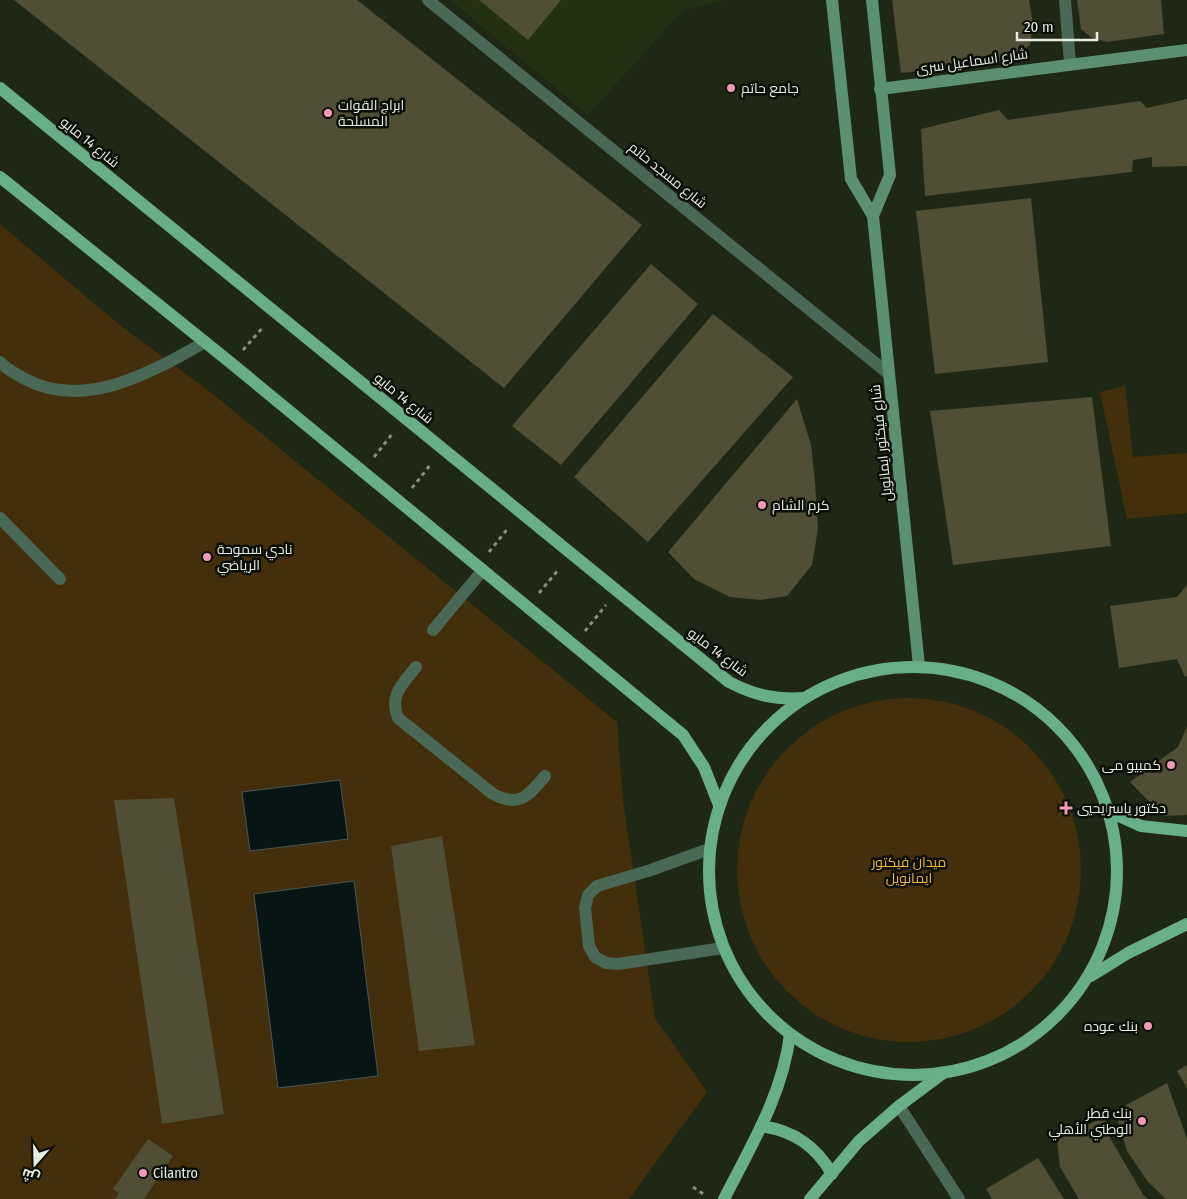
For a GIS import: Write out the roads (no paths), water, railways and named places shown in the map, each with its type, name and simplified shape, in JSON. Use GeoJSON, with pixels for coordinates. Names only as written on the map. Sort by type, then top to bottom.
{"type":"FeatureCollection","features":[{"type":"Feature","properties":{"kind":"main road","name":"شارع فيكتور ايمانويل"},"geometry":{"type":"LineString","coordinates":[[832,0],[850,180],[873,216],[919,666]]}},
{"type":"Feature","properties":{"kind":"main road","name":"شارع فيكتور ايمانويل"},"geometry":{"type":"LineString","coordinates":[[872,0],[890,176],[873,216]]}},
{"type":"Feature","properties":{"kind":"main road","name":"شارع اسماعيل سرى"},"geometry":{"type":"LineString","coordinates":[[880,89],[1070,63],[1187,50]]}},
{"type":"Feature","properties":{"kind":"main road","name":"شارع 14 مايو"},"geometry":{"type":"LineString","coordinates":[[0,88],[730,682],[765,697],[803,698]]}},
{"type":"Feature","properties":{"kind":"main road"},"geometry":{"type":"LineString","coordinates":[[1,180],[231,363],[683,735],[704,767],[719,805]]}},
{"type":"Feature","properties":{"kind":"main road"},"geometry":{"type":"LineString","coordinates":[[919,666],[950,670],[981,678],[1010,690],[1036,707],[1068,737],[1093,772],[1110,812],[1117,845],[1115,910],[1106,944],[1090,976],[1074,1000],[1047,1027],[1015,1050],[980,1065],[942,1074],[914,1076],[879,1073],[845,1064],[813,1049],[790,1034],[751,996],[723,948],[709,894],[709,849],[719,805],[745,754],[772,722],[803,698],[839,680],[878,669],[919,666]]}},
{"type":"Feature","properties":{"kind":"main road"},"geometry":{"type":"LineString","coordinates":[[1110,812],[1141,826],[1187,831]]}},
{"type":"Feature","properties":{"kind":"main road"},"geometry":{"type":"LineString","coordinates":[[1090,976],[1187,924]]}},
{"type":"Feature","properties":{"kind":"main road"},"geometry":{"type":"LineString","coordinates":[[724,1199],[780,1086],[787,1060],[790,1034]]}},
{"type":"Feature","properties":{"kind":"main road"},"geometry":{"type":"LineString","coordinates":[[810,1199],[859,1141],[899,1106],[942,1074]]}},
{"type":"Feature","properties":{"kind":"main road"},"geometry":{"type":"LineString","coordinates":[[761,1126],[783,1131],[803,1140],[820,1155],[832,1174]]}},
{"type":"Feature","properties":{"kind":"street","name":"شارع مسجد حاتم"},"geometry":{"type":"LineString","coordinates":[[428,0],[889,374]]}},
{"type":"Feature","properties":{"kind":"street"},"geometry":{"type":"LineString","coordinates":[[1065,0],[1070,63]]}},
{"type":"Feature","properties":{"kind":"street"},"geometry":{"type":"LineString","coordinates":[[2,369],[40,387],[78,392],[116,384],[156,370],[205,342]]}},
{"type":"Feature","properties":{"kind":"street"},"geometry":{"type":"LineString","coordinates":[[0,518],[60,579]]}},
{"type":"Feature","properties":{"kind":"street"},"geometry":{"type":"LineString","coordinates":[[433,630],[480,568]]}},
{"type":"Feature","properties":{"kind":"street"},"geometry":{"type":"LineString","coordinates":[[416,667],[394,698],[394,708],[398,718],[493,794],[504,800],[516,801],[528,796],[545,776]]}},
{"type":"Feature","properties":{"kind":"street"},"geometry":{"type":"LineString","coordinates":[[709,849],[651,870],[597,886],[588,895],[585,908],[589,946],[595,957],[606,963],[618,964],[723,948]]}},
{"type":"Feature","properties":{"kind":"street"},"geometry":{"type":"LineString","coordinates":[[899,1106],[959,1199]]}},
{"type":"Feature","properties":{"kind":"place","name":"جامع حاتم"},"geometry":{"type":"Point","coordinates":[731,88]}},
{"type":"Feature","properties":{"kind":"place","name":"ابراج القوات المسلحة"},"geometry":{"type":"Point","coordinates":[328,113]}},
{"type":"Feature","properties":{"kind":"place","name":"كرم الشام"},"geometry":{"type":"Point","coordinates":[762,505]}},
{"type":"Feature","properties":{"kind":"place","name":"نادي سموحة الرياضي"},"geometry":{"type":"Point","coordinates":[207,557]}},
{"type":"Feature","properties":{"kind":"place","name":"كمبيو مى"},"geometry":{"type":"Point","coordinates":[1171,765]}},
{"type":"Feature","properties":{"kind":"place","name":"دكتور ياسر يحيي"},"geometry":{"type":"Point","coordinates":[1066,808]}},
{"type":"Feature","properties":{"kind":"place","name":"بنك عوده"},"geometry":{"type":"Point","coordinates":[1148,1026]}},
{"type":"Feature","properties":{"kind":"place","name":"بنك قطر الوطني الأهلي"},"geometry":{"type":"Point","coordinates":[1142,1121]}},
{"type":"Feature","properties":{"kind":"place","name":"Cilantro"},"geometry":{"type":"Point","coordinates":[143,1173]}},
{"type":"Feature","properties":{"kind":"park label","name":"ميدان فيكتور ايمانويل"},"geometry":{"type":"Point","coordinates":[909,870]}}]}
